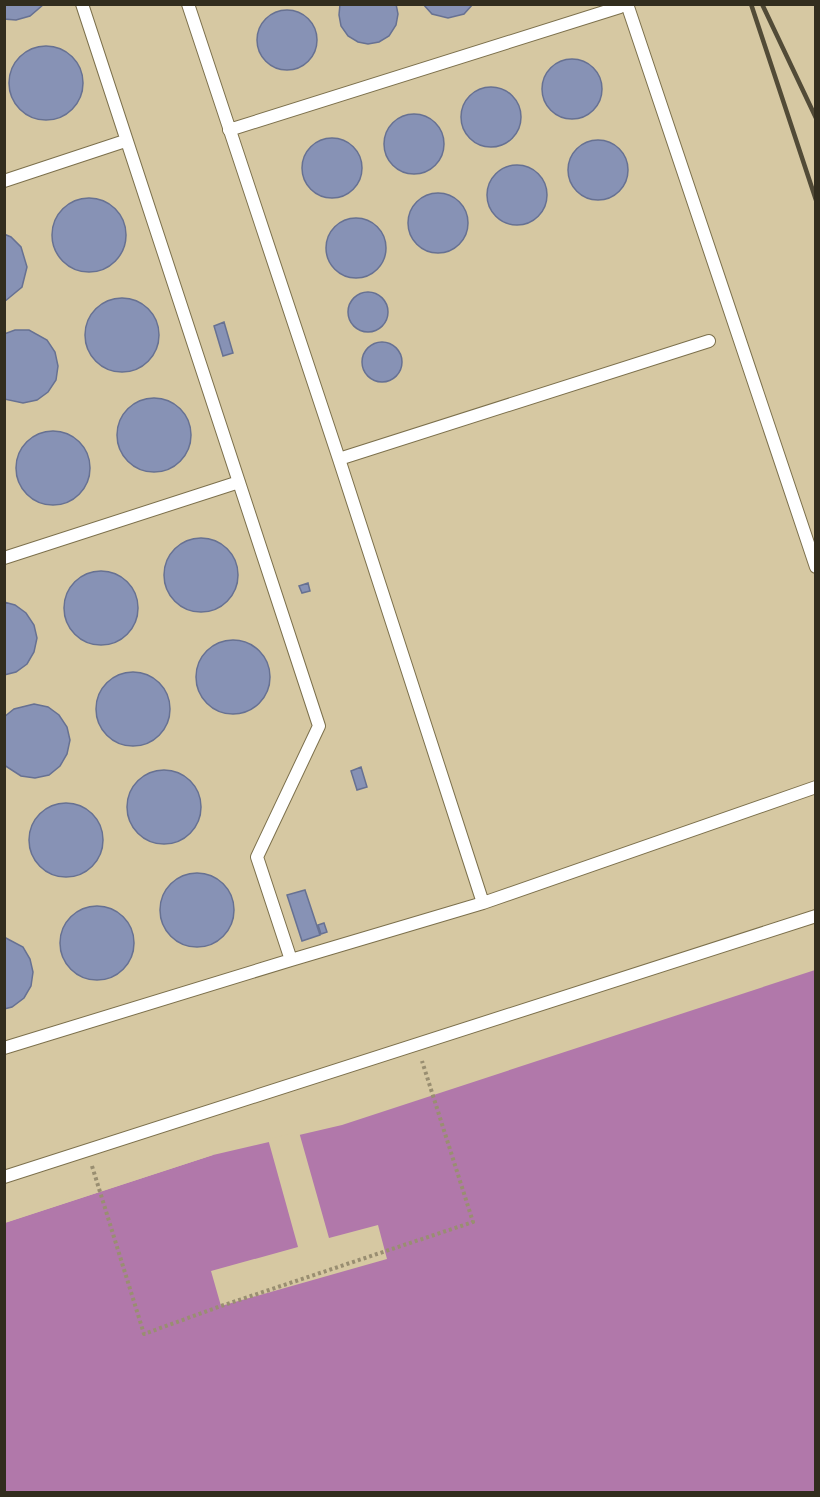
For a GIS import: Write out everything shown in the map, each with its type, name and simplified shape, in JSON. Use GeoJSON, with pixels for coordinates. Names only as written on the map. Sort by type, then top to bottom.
{"type":"FeatureCollection","features":[{"type":"Feature","properties":{"kind":"lane"},"geometry":{"type":"LineString","coordinates":[[82,4],[125,141],[319,726],[257,857],[291,960]]}},
{"type":"Feature","properties":{"kind":"lane"},"geometry":{"type":"LineString","coordinates":[[188,4],[483,903]]}},
{"type":"Feature","properties":{"kind":"lane"},"geometry":{"type":"LineString","coordinates":[[229,130],[623,6],[816,567]]}},
{"type":"Feature","properties":{"kind":"lane"},"geometry":{"type":"LineString","coordinates":[[4,181],[125,141]]}},
{"type":"Feature","properties":{"kind":"lane"},"geometry":{"type":"LineString","coordinates":[[339,459],[709,341]]}},
{"type":"Feature","properties":{"kind":"lane"},"geometry":{"type":"LineString","coordinates":[[4,558],[239,482]]}},
{"type":"Feature","properties":{"kind":"lane"},"geometry":{"type":"LineString","coordinates":[[4,1048],[483,903],[816,788]]}},
{"type":"Feature","properties":{"kind":"lane"},"geometry":{"type":"LineString","coordinates":[[4,1177],[816,916]]}},
{"type":"Feature","properties":{"kind":"path"},"geometry":{"type":"LineString","coordinates":[[91,1162],[144,1334],[232,1302],[472,1222],[417,1044]]}},
{"type":"Feature","properties":{"kind":"shaded area"},"geometry":{"type":"Polygon","coordinates":[[[815,970],[815,1492],[5,1492],[4,1223],[213,1155],[342,1125],[815,970]]]}},
{"type":"Feature","properties":{"kind":"pier"},"geometry":{"type":"Polygon","coordinates":[[[299,1132],[329,1238],[378,1225],[387,1259],[221,1306],[211,1271],[298,1247],[268,1139],[299,1132]]]}},
{"type":"Feature","properties":{"kind":"pier"},"geometry":{"type":"Polygon","coordinates":[[[212,1152],[213,1155],[5,1223],[4,1219],[212,1152]]]}},
{"type":"Feature","properties":{"kind":"building"},"geometry":{"type":"Polygon","coordinates":[[[4,4],[44,4],[30,16],[16,20],[4,19],[4,4]]]}},
{"type":"Feature","properties":{"kind":"building"},"geometry":{"type":"Polygon","coordinates":[[[340,4],[396,4],[398,14],[396,25],[389,36],[379,42],[368,44],[358,42],[348,36],[341,26],[340,4]]]}},
{"type":"Feature","properties":{"kind":"building"},"geometry":{"type":"Polygon","coordinates":[[[423,4],[473,4],[464,14],[448,18],[432,14],[423,4]]]}},
{"type":"Feature","properties":{"kind":"building"},"geometry":{"type":"Polygon","coordinates":[[[287,10],[308,19],[317,40],[308,61],[287,70],[266,61],[257,40],[266,19],[287,10]]]}},
{"type":"Feature","properties":{"kind":"building"},"geometry":{"type":"Polygon","coordinates":[[[46,46],[67,52],[77,62],[83,83],[77,104],[67,114],[46,120],[25,114],[15,104],[9,83],[15,62],[25,52],[46,46]]]}},
{"type":"Feature","properties":{"kind":"building"},"geometry":{"type":"Polygon","coordinates":[[[572,59],[593,68],[602,89],[593,110],[572,119],[551,110],[542,89],[551,68],[572,59]]]}},
{"type":"Feature","properties":{"kind":"building"},"geometry":{"type":"Polygon","coordinates":[[[491,87],[512,96],[521,117],[512,138],[491,147],[470,138],[461,117],[470,96],[491,87]]]}},
{"type":"Feature","properties":{"kind":"building"},"geometry":{"type":"Polygon","coordinates":[[[414,114],[435,123],[444,144],[435,165],[414,174],[393,165],[384,144],[393,123],[414,114]]]}},
{"type":"Feature","properties":{"kind":"building"},"geometry":{"type":"Polygon","coordinates":[[[332,138],[353,147],[362,168],[353,189],[332,198],[311,189],[302,168],[311,147],[332,138]]]}},
{"type":"Feature","properties":{"kind":"building"},"geometry":{"type":"Polygon","coordinates":[[[598,140],[619,149],[628,170],[619,191],[598,200],[577,191],[568,170],[577,149],[598,140]]]}},
{"type":"Feature","properties":{"kind":"building"},"geometry":{"type":"Polygon","coordinates":[[[517,165],[538,174],[547,195],[538,216],[517,225],[496,216],[487,195],[496,174],[517,165]]]}},
{"type":"Feature","properties":{"kind":"building"},"geometry":{"type":"Polygon","coordinates":[[[438,193],[459,202],[468,223],[459,244],[438,253],[417,244],[408,223],[417,202],[438,193]]]}},
{"type":"Feature","properties":{"kind":"building"},"geometry":{"type":"Polygon","coordinates":[[[89,198],[103,201],[115,209],[123,221],[126,235],[123,249],[115,261],[103,269],[89,272],[75,269],[63,261],[55,249],[52,235],[55,221],[63,209],[75,201],[89,198]]]}},
{"type":"Feature","properties":{"kind":"building"},"geometry":{"type":"Polygon","coordinates":[[[356,218],[377,227],[386,248],[377,269],[356,278],[335,269],[326,248],[335,227],[356,218]]]}},
{"type":"Feature","properties":{"kind":"building"},"geometry":{"type":"Polygon","coordinates":[[[4,234],[11,237],[21,247],[27,267],[22,287],[4,302],[4,234]]]}},
{"type":"Feature","properties":{"kind":"building"},"geometry":{"type":"Polygon","coordinates":[[[368,292],[376,293],[382,298],[387,304],[387,320],[382,326],[376,331],[368,332],[360,331],[354,326],[349,320],[348,312],[349,304],[354,298],[360,293],[368,292]]]}},
{"type":"Feature","properties":{"kind":"building"},"geometry":{"type":"Polygon","coordinates":[[[122,298],[136,301],[148,309],[156,321],[159,335],[156,349],[148,361],[136,369],[122,372],[108,369],[96,361],[88,349],[85,335],[88,321],[96,309],[108,301],[122,298]]]}},
{"type":"Feature","properties":{"kind":"building"},"geometry":{"type":"Polygon","coordinates":[[[224,322],[233,353],[223,356],[214,326],[224,322]]]}},
{"type":"Feature","properties":{"kind":"building"},"geometry":{"type":"Polygon","coordinates":[[[15,330],[29,330],[47,340],[55,352],[58,366],[56,380],[48,392],[37,400],[23,403],[4,399],[4,334],[15,330]]]}},
{"type":"Feature","properties":{"kind":"building"},"geometry":{"type":"Polygon","coordinates":[[[382,342],[390,343],[396,348],[401,354],[401,370],[396,376],[390,381],[382,382],[374,381],[368,376],[363,370],[362,362],[363,354],[368,348],[374,343],[382,342]]]}},
{"type":"Feature","properties":{"kind":"building"},"geometry":{"type":"Polygon","coordinates":[[[154,398],[175,404],[185,414],[191,435],[185,456],[175,466],[154,472],[133,466],[123,456],[117,435],[123,414],[133,404],[154,398]]]}},
{"type":"Feature","properties":{"kind":"building"},"geometry":{"type":"Polygon","coordinates":[[[53,431],[67,434],[79,442],[87,454],[90,468],[87,482],[79,494],[67,502],[53,505],[39,502],[27,494],[19,482],[16,468],[19,454],[27,442],[39,434],[53,431]]]}},
{"type":"Feature","properties":{"kind":"building"},"geometry":{"type":"Polygon","coordinates":[[[201,538],[222,544],[232,554],[238,575],[232,596],[222,606],[201,612],[180,606],[170,596],[164,575],[170,554],[180,544],[201,538]]]}},
{"type":"Feature","properties":{"kind":"building"},"geometry":{"type":"Polygon","coordinates":[[[101,571],[115,574],[127,582],[135,594],[138,608],[135,622],[127,634],[115,642],[101,645],[87,642],[75,634],[67,622],[64,608],[67,594],[75,582],[87,574],[101,571]]]}},
{"type":"Feature","properties":{"kind":"building"},"geometry":{"type":"Polygon","coordinates":[[[308,583],[310,591],[302,593],[299,586],[308,583]]]}},
{"type":"Feature","properties":{"kind":"building"},"geometry":{"type":"Polygon","coordinates":[[[4,602],[15,605],[26,613],[34,625],[37,638],[34,652],[27,664],[16,672],[4,675],[4,602]]]}},
{"type":"Feature","properties":{"kind":"building"},"geometry":{"type":"Polygon","coordinates":[[[233,640],[254,646],[264,656],[270,677],[264,698],[254,708],[233,714],[212,708],[202,698],[196,677],[202,656],[212,646],[233,640]]]}},
{"type":"Feature","properties":{"kind":"building"},"geometry":{"type":"Polygon","coordinates":[[[133,672],[154,678],[164,688],[170,709],[164,730],[154,740],[133,746],[112,740],[102,730],[96,709],[102,688],[112,678],[133,672]]]}},
{"type":"Feature","properties":{"kind":"building"},"geometry":{"type":"Polygon","coordinates":[[[34,704],[48,707],[59,715],[67,727],[70,740],[67,754],[60,766],[49,775],[35,778],[21,776],[4,765],[4,717],[14,709],[34,704]]]}},
{"type":"Feature","properties":{"kind":"building"},"geometry":{"type":"Polygon","coordinates":[[[361,767],[367,787],[357,790],[351,771],[361,767]]]}},
{"type":"Feature","properties":{"kind":"building"},"geometry":{"type":"Polygon","coordinates":[[[164,770],[178,773],[190,781],[198,793],[201,807],[198,821],[190,833],[178,841],[164,844],[150,841],[138,833],[130,821],[127,807],[130,793],[138,781],[150,773],[164,770]]]}},
{"type":"Feature","properties":{"kind":"building"},"geometry":{"type":"Polygon","coordinates":[[[66,803],[80,806],[92,814],[100,826],[103,840],[100,854],[92,866],[80,874],[66,877],[52,874],[40,866],[32,854],[29,840],[32,826],[40,814],[52,806],[66,803]]]}},
{"type":"Feature","properties":{"kind":"building"},"geometry":{"type":"Polygon","coordinates":[[[197,873],[218,879],[228,889],[234,910],[228,931],[218,941],[197,947],[176,941],[166,931],[160,910],[166,889],[176,879],[197,873]]]}},
{"type":"Feature","properties":{"kind":"building"},"geometry":{"type":"Polygon","coordinates":[[[305,890],[320,935],[302,941],[287,895],[305,890]]]}},
{"type":"Feature","properties":{"kind":"building"},"geometry":{"type":"Polygon","coordinates":[[[97,906],[118,912],[128,922],[134,943],[128,964],[118,974],[97,980],[76,974],[66,964],[60,943],[66,922],[76,912],[97,906]]]}},
{"type":"Feature","properties":{"kind":"building"},"geometry":{"type":"Polygon","coordinates":[[[324,923],[327,932],[321,934],[318,925],[324,923]]]}},
{"type":"Feature","properties":{"kind":"building"},"geometry":{"type":"Polygon","coordinates":[[[4,937],[23,947],[30,959],[33,972],[31,986],[24,998],[12,1007],[4,1009],[4,937]]]}},
{"type":"Feature","properties":{"kind":"railway"},"geometry":{"type":"LineString","coordinates":[[751,4],[816,200]]}},
{"type":"Feature","properties":{"kind":"railway"},"geometry":{"type":"LineString","coordinates":[[762,4],[816,118]]}}]}
